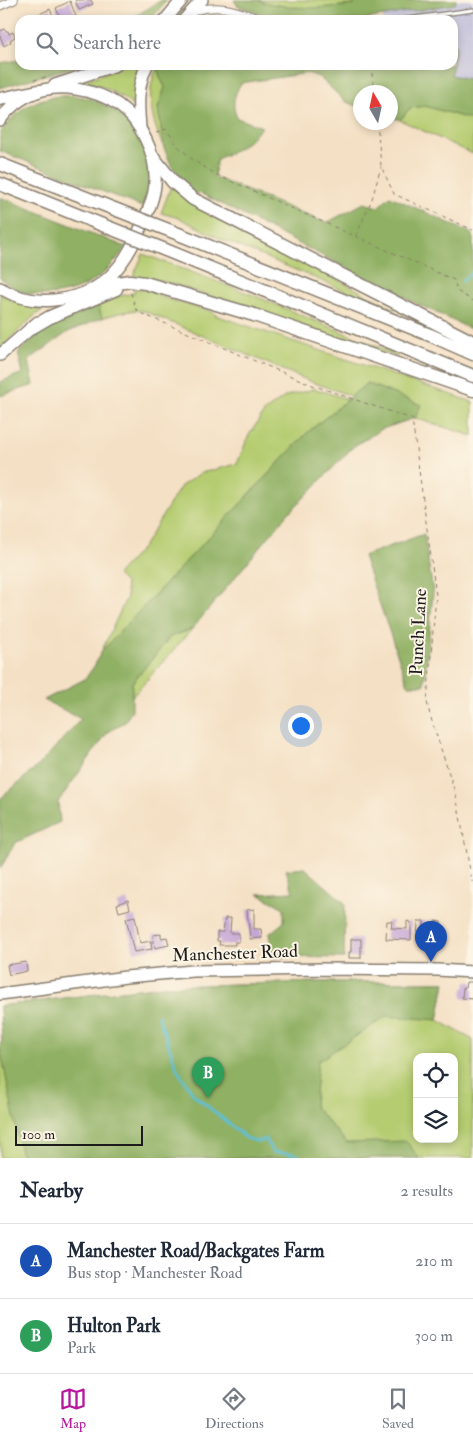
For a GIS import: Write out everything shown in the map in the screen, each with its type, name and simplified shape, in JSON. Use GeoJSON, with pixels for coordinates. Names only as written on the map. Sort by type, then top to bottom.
{"type":"FeatureCollection","features":[{"type":"Feature","properties":{"kind":"highway"},"geometry":{"type":"LineString","coordinates":[[169,15],[182,0]]}},
{"type":"Feature","properties":{"kind":"highway"},"geometry":{"type":"LineString","coordinates":[[188,15],[202,0]]}},
{"type":"Feature","properties":{"kind":"highway"},"geometry":{"type":"LineString","coordinates":[[0,99],[98,70]]}},
{"type":"Feature","properties":{"kind":"highway"},"geometry":{"type":"LineString","coordinates":[[140,127],[138,96],[145,70]]}},
{"type":"Feature","properties":{"kind":"highway"},"geometry":{"type":"LineString","coordinates":[[0,120],[15,104],[38,87],[70,88],[109,99],[125,110],[140,127],[153,156],[175,184],[193,199],[473,342]]}},
{"type":"Feature","properties":{"kind":"highway"},"geometry":{"type":"LineString","coordinates":[[100,286],[114,274],[134,246],[152,201],[155,184],[153,156]]}},
{"type":"Feature","properties":{"kind":"highway"},"geometry":{"type":"LineString","coordinates":[[4,165],[430,335],[473,354]]}},
{"type":"Feature","properties":{"kind":"highway"},"geometry":{"type":"LineString","coordinates":[[0,184],[473,376]]}},
{"type":"Feature","properties":{"kind":"highway"},"geometry":{"type":"LineString","coordinates":[[0,288],[26,299],[44,301],[66,299],[100,286],[130,281],[138,282],[254,315],[473,390]]}},
{"type":"Feature","properties":{"kind":"highway"},"geometry":{"type":"LineString","coordinates":[[31,328],[50,317],[113,290],[130,286],[156,287]]}},
{"type":"Feature","properties":{"kind":"highway"},"geometry":{"type":"LineString","coordinates":[[0,355],[66,299]]}},
{"type":"Feature","properties":{"kind":"highway","name":"Manchester Road"},"geometry":{"type":"LineString","coordinates":[[0,994],[126,977],[193,971],[321,968],[473,972]]}},
{"type":"Feature","properties":{"kind":"street"},"geometry":{"type":"LineString","coordinates":[[0,6],[14,0]]}},
{"type":"Feature","properties":{"kind":"street"},"geometry":{"type":"LineString","coordinates":[[220,0],[230,8],[250,15]]}},
{"type":"Feature","properties":{"kind":"street"},"geometry":{"type":"LineString","coordinates":[[190,15],[208,8],[230,8]]}},
{"type":"Feature","properties":{"kind":"lane"},"geometry":{"type":"LineString","coordinates":[[436,15],[473,10]]}},
{"type":"Feature","properties":{"kind":"path"},"geometry":{"type":"LineString","coordinates":[[372,70],[373,85]]}},
{"type":"Feature","properties":{"kind":"path"},"geometry":{"type":"LineString","coordinates":[[38,87],[58,74]]}},
{"type":"Feature","properties":{"kind":"path"},"geometry":{"type":"LineString","coordinates":[[156,133],[166,129],[178,146],[194,160],[218,175],[454,280],[457,291],[473,301]]}},
{"type":"Feature","properties":{"kind":"path"},"geometry":{"type":"LineString","coordinates":[[378,130],[381,166],[394,194],[473,230]]}},
{"type":"Feature","properties":{"kind":"path"},"geometry":{"type":"LineString","coordinates":[[356,237],[372,199],[381,166]]}},
{"type":"Feature","properties":{"kind":"path","name":"Punch Lane"},"geometry":{"type":"LineString","coordinates":[[131,292],[136,309],[140,313],[314,386],[412,419],[436,595],[427,702],[456,795],[473,886]]}},
{"type":"Feature","properties":{"kind":"shaded area"},"geometry":{"type":"Polygon","coordinates":[[[457,0],[473,0],[473,80],[451,75],[452,70],[458,70],[458,15],[384,15],[384,13],[455,4],[457,0]]]}},
{"type":"Feature","properties":{"kind":"green space"},"geometry":{"type":"Polygon","coordinates":[[[162,0],[167,0],[154,15],[137,15],[162,0]]]}},
{"type":"Feature","properties":{"kind":"green space"},"geometry":{"type":"Polygon","coordinates":[[[234,0],[258,0],[289,7],[317,8],[354,5],[353,0],[457,0],[455,4],[390,15],[264,15],[237,5],[234,0]]]}},
{"type":"Feature","properties":{"kind":"green space"},"geometry":{"type":"Polygon","coordinates":[[[258,0],[353,0],[354,5],[292,8],[280,7],[258,0]]]}},
{"type":"Feature","properties":{"kind":"green space"},"geometry":{"type":"Polygon","coordinates":[[[15,61],[15,70],[62,70],[0,88],[0,63],[15,61]]]}},
{"type":"Feature","properties":{"kind":"green space"},"geometry":{"type":"Polygon","coordinates":[[[112,70],[141,70],[135,108],[110,90],[81,82],[112,70]]]}},
{"type":"Feature","properties":{"kind":"green space"},"geometry":{"type":"Polygon","coordinates":[[[156,70],[159,70],[165,87],[158,108],[164,148],[156,128],[151,107],[151,86],[156,70]]]}},
{"type":"Feature","properties":{"kind":"green space"},"geometry":{"type":"Polygon","coordinates":[[[159,70],[452,70],[451,75],[473,80],[473,120],[425,106],[410,108],[400,120],[398,119],[398,85],[353,85],[353,104],[346,102],[319,77],[308,73],[241,83],[234,100],[237,118],[262,127],[242,146],[217,159],[214,177],[326,223],[364,203],[378,207],[390,196],[473,234],[473,330],[409,300],[187,188],[178,180],[181,176],[172,167],[164,148],[158,108],[165,87],[159,70]]]}},
{"type":"Feature","properties":{"kind":"green space"},"geometry":{"type":"Polygon","coordinates":[[[58,96],[75,96],[93,100],[107,106],[131,126],[140,139],[146,153],[149,169],[149,188],[142,207],[0,151],[0,133],[12,118],[25,107],[40,100],[58,96]]]}},
{"type":"Feature","properties":{"kind":"green space"},"geometry":{"type":"Polygon","coordinates":[[[425,106],[473,120],[473,154],[400,120],[410,108],[425,106]]]}},
{"type":"Feature","properties":{"kind":"green space"},"geometry":{"type":"Polygon","coordinates":[[[171,186],[210,215],[395,309],[394,311],[221,239],[179,218],[161,213],[171,186]]]}},
{"type":"Feature","properties":{"kind":"green space"},"geometry":{"type":"Polygon","coordinates":[[[0,197],[126,247],[105,271],[81,288],[52,295],[23,292],[0,278],[0,197]]]}},
{"type":"Feature","properties":{"kind":"green space"},"geometry":{"type":"Polygon","coordinates":[[[143,254],[253,295],[398,355],[397,357],[166,282],[133,277],[143,254]]]}},
{"type":"Feature","properties":{"kind":"green space"},"geometry":{"type":"Polygon","coordinates":[[[134,289],[159,292],[158,296],[213,312],[215,315],[473,402],[473,436],[415,418],[420,405],[367,383],[352,396],[314,383],[144,311],[128,311],[102,318],[98,305],[119,296],[134,293],[134,289]]]}},
{"type":"Feature","properties":{"kind":"green space"},"geometry":{"type":"Polygon","coordinates":[[[0,294],[16,302],[43,309],[0,348],[0,294]]]}},
{"type":"Feature","properties":{"kind":"green space"},"geometry":{"type":"Polygon","coordinates":[[[98,305],[102,318],[68,332],[29,360],[34,385],[0,396],[0,382],[23,373],[18,353],[41,332],[98,305]]]}},
{"type":"Feature","properties":{"kind":"green space"},"geometry":{"type":"Polygon","coordinates":[[[367,383],[421,405],[415,418],[382,429],[354,446],[286,516],[192,629],[170,637],[132,683],[132,710],[125,722],[107,733],[58,802],[60,822],[15,843],[0,869],[0,799],[39,765],[81,719],[44,700],[85,679],[101,652],[307,433],[367,383]]]}},
{"type":"Feature","properties":{"kind":"green space"},"geometry":{"type":"Polygon","coordinates":[[[312,388],[348,399],[307,433],[101,652],[127,597],[125,583],[117,575],[143,547],[181,486],[201,473],[237,464],[249,435],[265,411],[286,396],[311,390],[312,388]]]}},
{"type":"Feature","properties":{"kind":"green space"},"geometry":{"type":"Polygon","coordinates":[[[424,534],[433,593],[424,685],[408,685],[363,556],[424,534]]]}},
{"type":"Feature","properties":{"kind":"green space"},"geometry":{"type":"Polygon","coordinates":[[[192,629],[132,697],[132,683],[170,637],[192,629]]]}},
{"type":"Feature","properties":{"kind":"green space"},"geometry":{"type":"Polygon","coordinates":[[[305,868],[345,903],[344,958],[273,957],[269,934],[284,922],[284,908],[258,894],[293,892],[286,870],[305,868]]]}},
{"type":"Feature","properties":{"kind":"green space"},"geometry":{"type":"Polygon","coordinates":[[[321,982],[445,982],[438,1020],[473,1040],[473,1158],[0,1158],[0,1046],[2,1039],[0,1006],[163,986],[321,982]]]}},
{"type":"Feature","properties":{"kind":"green space"},"geometry":{"type":"Polygon","coordinates":[[[321,982],[445,982],[438,1020],[387,1016],[318,1061],[314,1106],[347,1143],[406,1141],[419,1158],[22,1158],[0,1047],[2,1039],[0,1006],[163,986],[321,982]]]}},
{"type":"Feature","properties":{"kind":"building"},"geometry":{"type":"Polygon","coordinates":[[[75,0],[91,0],[93,4],[79,10],[75,0]]]}},
{"type":"Feature","properties":{"kind":"building"},"geometry":{"type":"Polygon","coordinates":[[[70,1],[76,15],[59,15],[56,8],[70,1]]]}},
{"type":"Feature","properties":{"kind":"building"},"geometry":{"type":"Polygon","coordinates":[[[50,9],[53,15],[37,15],[50,9]]]}},
{"type":"Feature","properties":{"kind":"building"},"geometry":{"type":"Polygon","coordinates":[[[5,29],[9,34],[13,32],[15,37],[4,46],[0,31],[5,29]]]}},
{"type":"Feature","properties":{"kind":"building"},"geometry":{"type":"Polygon","coordinates":[[[128,900],[130,909],[119,912],[117,904],[128,900]]]}},
{"type":"Feature","properties":{"kind":"building"},"geometry":{"type":"Polygon","coordinates":[[[254,909],[254,929],[261,929],[262,938],[250,939],[247,910],[254,909]]]}},
{"type":"Feature","properties":{"kind":"building"},"geometry":{"type":"Polygon","coordinates":[[[135,916],[140,943],[151,941],[152,949],[134,952],[126,918],[135,916]]]}},
{"type":"Feature","properties":{"kind":"building"},"geometry":{"type":"Polygon","coordinates":[[[225,918],[231,918],[230,933],[239,933],[239,942],[235,942],[235,945],[219,945],[220,941],[217,941],[217,932],[223,932],[225,918]]]}},
{"type":"Feature","properties":{"kind":"building"},"geometry":{"type":"Polygon","coordinates":[[[387,921],[392,921],[391,928],[407,929],[407,921],[411,922],[411,940],[386,939],[387,921]]]}},
{"type":"Feature","properties":{"kind":"building"},"geometry":{"type":"Polygon","coordinates":[[[418,921],[424,921],[424,927],[435,927],[435,921],[441,922],[441,941],[417,940],[418,921]]]}},
{"type":"Feature","properties":{"kind":"building"},"geometry":{"type":"Polygon","coordinates":[[[161,934],[161,938],[167,937],[169,945],[155,948],[153,935],[161,934]]]}},
{"type":"Feature","properties":{"kind":"building"},"geometry":{"type":"Polygon","coordinates":[[[351,939],[361,939],[361,958],[349,958],[351,939]]]}},
{"type":"Feature","properties":{"kind":"building"},"geometry":{"type":"Polygon","coordinates":[[[26,962],[27,971],[9,975],[7,965],[26,962]]]}},
{"type":"Feature","properties":{"kind":"building"},"geometry":{"type":"Polygon","coordinates":[[[466,982],[473,982],[473,999],[462,998],[466,982]]]}},
{"type":"Feature","properties":{"kind":"waterway"},"geometry":{"type":"LineString","coordinates":[[462,281],[473,272]]}},
{"type":"Feature","properties":{"kind":"waterway"},"geometry":{"type":"LineString","coordinates":[[158,1015],[178,1071],[194,1095],[246,1138],[259,1142],[266,1139],[272,1152],[295,1154],[302,1158]]}},
{"type":"Feature","properties":{"kind":"place","name":"Manchester Road/Backgates Farm"},"geometry":{"type":"Point","coordinates":[431,962]}},
{"type":"Feature","properties":{"kind":"place","name":"Hulton Park"},"geometry":{"type":"Point","coordinates":[208,1098]}}]}
